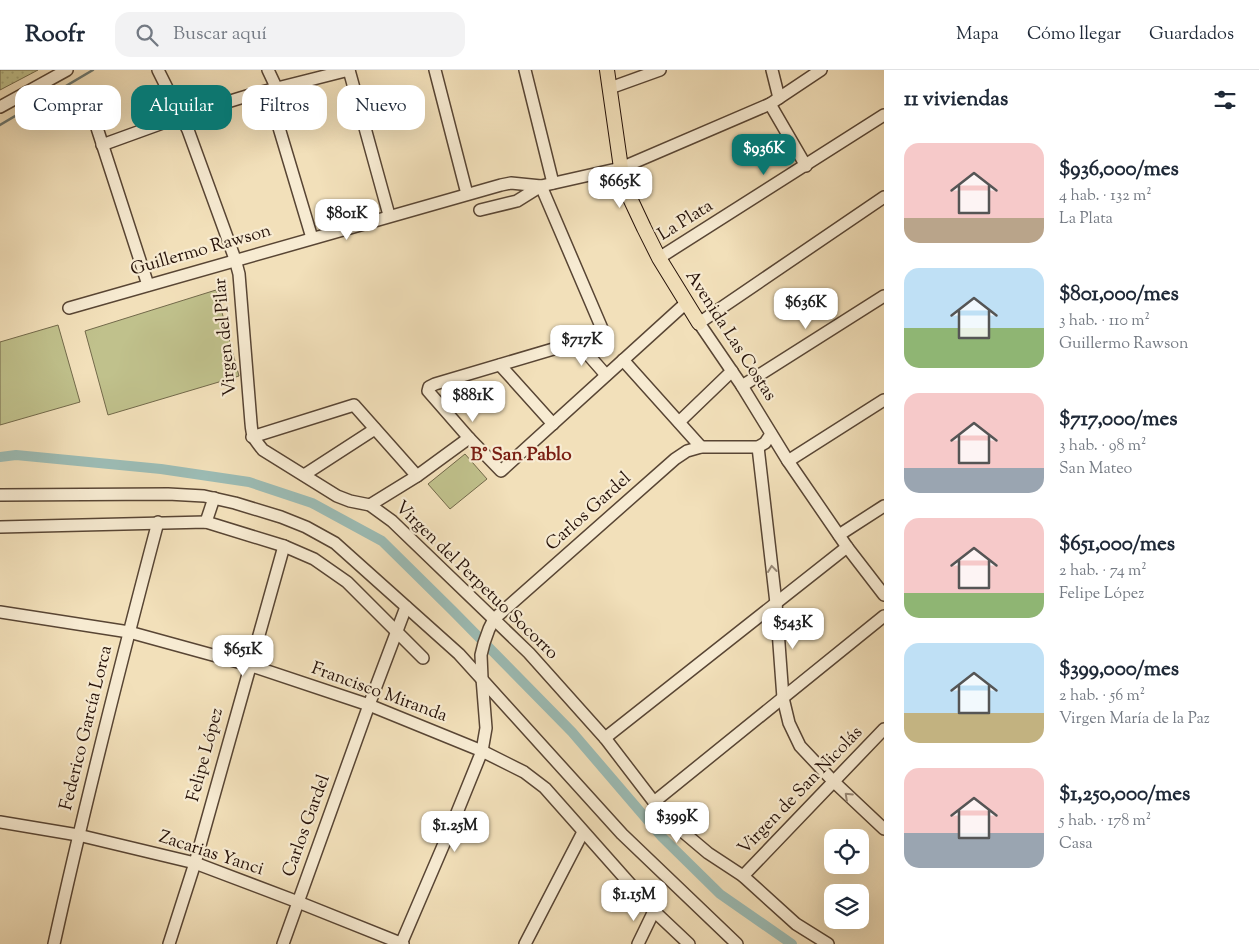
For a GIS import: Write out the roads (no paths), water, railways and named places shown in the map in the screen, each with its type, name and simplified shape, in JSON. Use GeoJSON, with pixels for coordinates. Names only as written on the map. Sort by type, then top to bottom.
{"type":"FeatureCollection","features":[{"type":"Feature","properties":{"kind":"main road","name":"Avenida Las Costas"},"geometry":{"type":"LineString","coordinates":[[607,70],[621,168],[630,196],[658,258],[699,322]]}},
{"type":"Feature","properties":{"kind":"street"},"geometry":{"type":"LineString","coordinates":[[0,107],[67,70]]}},
{"type":"Feature","properties":{"kind":"street","name":"Virgen del Pilar"},"geometry":{"type":"LineString","coordinates":[[158,70],[166,85]]}},
{"type":"Feature","properties":{"kind":"street"},"geometry":{"type":"LineString","coordinates":[[268,70],[271,85]]}},
{"type":"Feature","properties":{"kind":"street"},"geometry":{"type":"LineString","coordinates":[[291,85],[349,70],[389,215]]}},
{"type":"Feature","properties":{"kind":"street"},"geometry":{"type":"LineString","coordinates":[[435,70],[468,194]]}},
{"type":"Feature","properties":{"kind":"street"},"geometry":{"type":"LineString","coordinates":[[525,70],[553,183]]}},
{"type":"Feature","properties":{"kind":"street"},"geometry":{"type":"LineString","coordinates":[[610,88],[660,70]]}},
{"type":"Feature","properties":{"kind":"street"},"geometry":{"type":"LineString","coordinates":[[772,70],[774,101],[806,166]]}},
{"type":"Feature","properties":{"kind":"street","name":"Guillermo Rawson"},"geometry":{"type":"LineString","coordinates":[[69,308],[389,215],[511,183],[541,186],[621,168],[774,101],[821,70]]}},
{"type":"Feature","properties":{"kind":"street","name":"La Plata"},"geometry":{"type":"LineString","coordinates":[[658,258],[884,116]]}},
{"type":"Feature","properties":{"kind":"street"},"geometry":{"type":"LineString","coordinates":[[97,130],[148,285]]}},
{"type":"Feature","properties":{"kind":"street"},"geometry":{"type":"LineString","coordinates":[[102,145],[143,130]]}},
{"type":"Feature","properties":{"kind":"street","name":"Virgen del Pilar"},"geometry":{"type":"LineString","coordinates":[[187,130],[239,274],[252,437]]}},
{"type":"Feature","properties":{"kind":"street"},"geometry":{"type":"LineString","coordinates":[[283,130],[312,238]]}},
{"type":"Feature","properties":{"kind":"street"},"geometry":{"type":"LineString","coordinates":[[480,210],[517,201],[541,186],[603,331],[577,342],[429,387],[428,391],[501,471],[686,303]]}},
{"type":"Feature","properties":{"kind":"street"},"geometry":{"type":"LineString","coordinates":[[699,322],[884,197]]}},
{"type":"Feature","properties":{"kind":"street"},"geometry":{"type":"LineString","coordinates":[[742,386],[884,296]]}},
{"type":"Feature","properties":{"kind":"street","name":"Avenida Las Costas"},"geometry":{"type":"LineString","coordinates":[[699,322],[742,386],[788,461],[839,535],[884,595]]}},
{"type":"Feature","properties":{"kind":"street"},"geometry":{"type":"LineString","coordinates":[[577,342],[606,375]]}},
{"type":"Feature","properties":{"kind":"street"},"geometry":{"type":"LineString","coordinates":[[623,360],[701,447]]}},
{"type":"Feature","properties":{"kind":"street"},"geometry":{"type":"LineString","coordinates":[[500,365],[553,424]]}},
{"type":"Feature","properties":{"kind":"street"},"geometry":{"type":"LineString","coordinates":[[679,422],[732,371]]}},
{"type":"Feature","properties":{"kind":"street"},"geometry":{"type":"LineString","coordinates":[[788,461],[884,400]]}},
{"type":"Feature","properties":{"kind":"street"},"geometry":{"type":"LineString","coordinates":[[252,437],[354,405],[417,476]]}},
{"type":"Feature","properties":{"kind":"street"},"geometry":{"type":"LineString","coordinates":[[304,475],[375,429]]}},
{"type":"Feature","properties":{"kind":"street"},"geometry":{"type":"LineString","coordinates":[[771,434],[758,447],[776,603],[783,698],[789,722],[800,746],[833,781],[884,829]]}},
{"type":"Feature","properties":{"kind":"street","name":"Virgen del Perpetuo Socorro"},"geometry":{"type":"LineString","coordinates":[[252,437],[263,450],[337,496],[370,505],[392,521],[529,653],[605,738],[654,802],[676,826],[708,853],[743,876],[796,924],[828,944]]}},
{"type":"Feature","properties":{"kind":"street"},"geometry":{"type":"LineString","coordinates":[[370,505],[417,476],[469,438]]}},
{"type":"Feature","properties":{"kind":"street","name":"Carlos Gardel"},"geometry":{"type":"LineString","coordinates":[[402,944],[482,751],[486,728],[481,655],[489,629],[494,620],[675,458],[687,451],[701,447],[758,447]]}},
{"type":"Feature","properties":{"kind":"street"},"geometry":{"type":"LineString","coordinates":[[0,495],[168,494],[204,496],[272,514],[306,527],[335,544],[459,654],[622,834],[737,944]]}},
{"type":"Feature","properties":{"kind":"street"},"geometry":{"type":"LineString","coordinates":[[206,522],[214,498]]}},
{"type":"Feature","properties":{"kind":"street"},"geometry":{"type":"LineString","coordinates":[[839,535],[884,506]]}},
{"type":"Feature","properties":{"kind":"street","name":"Federico García Lorca"},"geometry":{"type":"LineString","coordinates":[[54,944],[78,834],[158,522]]}},
{"type":"Feature","properties":{"kind":"street"},"geometry":{"type":"LineString","coordinates":[[0,527],[206,522],[284,546],[314,559],[347,582],[423,658]]}},
{"type":"Feature","properties":{"kind":"street","name":"Felipe López"},"geometry":{"type":"LineString","coordinates":[[169,944],[195,863],[249,665],[284,546]]}},
{"type":"Feature","properties":{"kind":"street"},"geometry":{"type":"LineString","coordinates":[[605,738],[848,547]]}},
{"type":"Feature","properties":{"kind":"street","name":"Carlos Gardel"},"geometry":{"type":"LineString","coordinates":[[283,944],[406,607]]}},
{"type":"Feature","properties":{"kind":"street","name":"Francisco Miranda"},"geometry":{"type":"LineString","coordinates":[[0,612],[129,632],[249,665],[369,705],[482,751],[524,772],[545,788],[654,911],[689,944]]}},
{"type":"Feature","properties":{"kind":"street"},"geometry":{"type":"LineString","coordinates":[[654,802],[884,616]]}},
{"type":"Feature","properties":{"kind":"street","name":"Virgen de San Nicolás"},"geometry":{"type":"LineString","coordinates":[[743,876],[884,729]]}},
{"type":"Feature","properties":{"kind":"street","name":"Zacarias Yanci"},"geometry":{"type":"LineString","coordinates":[[0,822],[78,834],[195,863],[402,944]]}},
{"type":"Feature","properties":{"kind":"street"},"geometry":{"type":"LineString","coordinates":[[525,944],[583,832]]}},
{"type":"Feature","properties":{"kind":"street"},"geometry":{"type":"LineString","coordinates":[[638,944],[654,911]]}},
{"type":"Feature","properties":{"kind":"waterway"},"geometry":{"type":"LineString","coordinates":[[0,125],[93,70]]}},
{"type":"Feature","properties":{"kind":"waterway"},"geometry":{"type":"LineString","coordinates":[[0,457],[16,455],[161,469],[249,482],[312,503],[382,541],[572,732],[662,837],[720,894],[792,944]]}},
{"type":"Feature","properties":{"kind":"district","name":"B° San Pablo"},"geometry":{"type":"Point","coordinates":[521,455]}}]}
